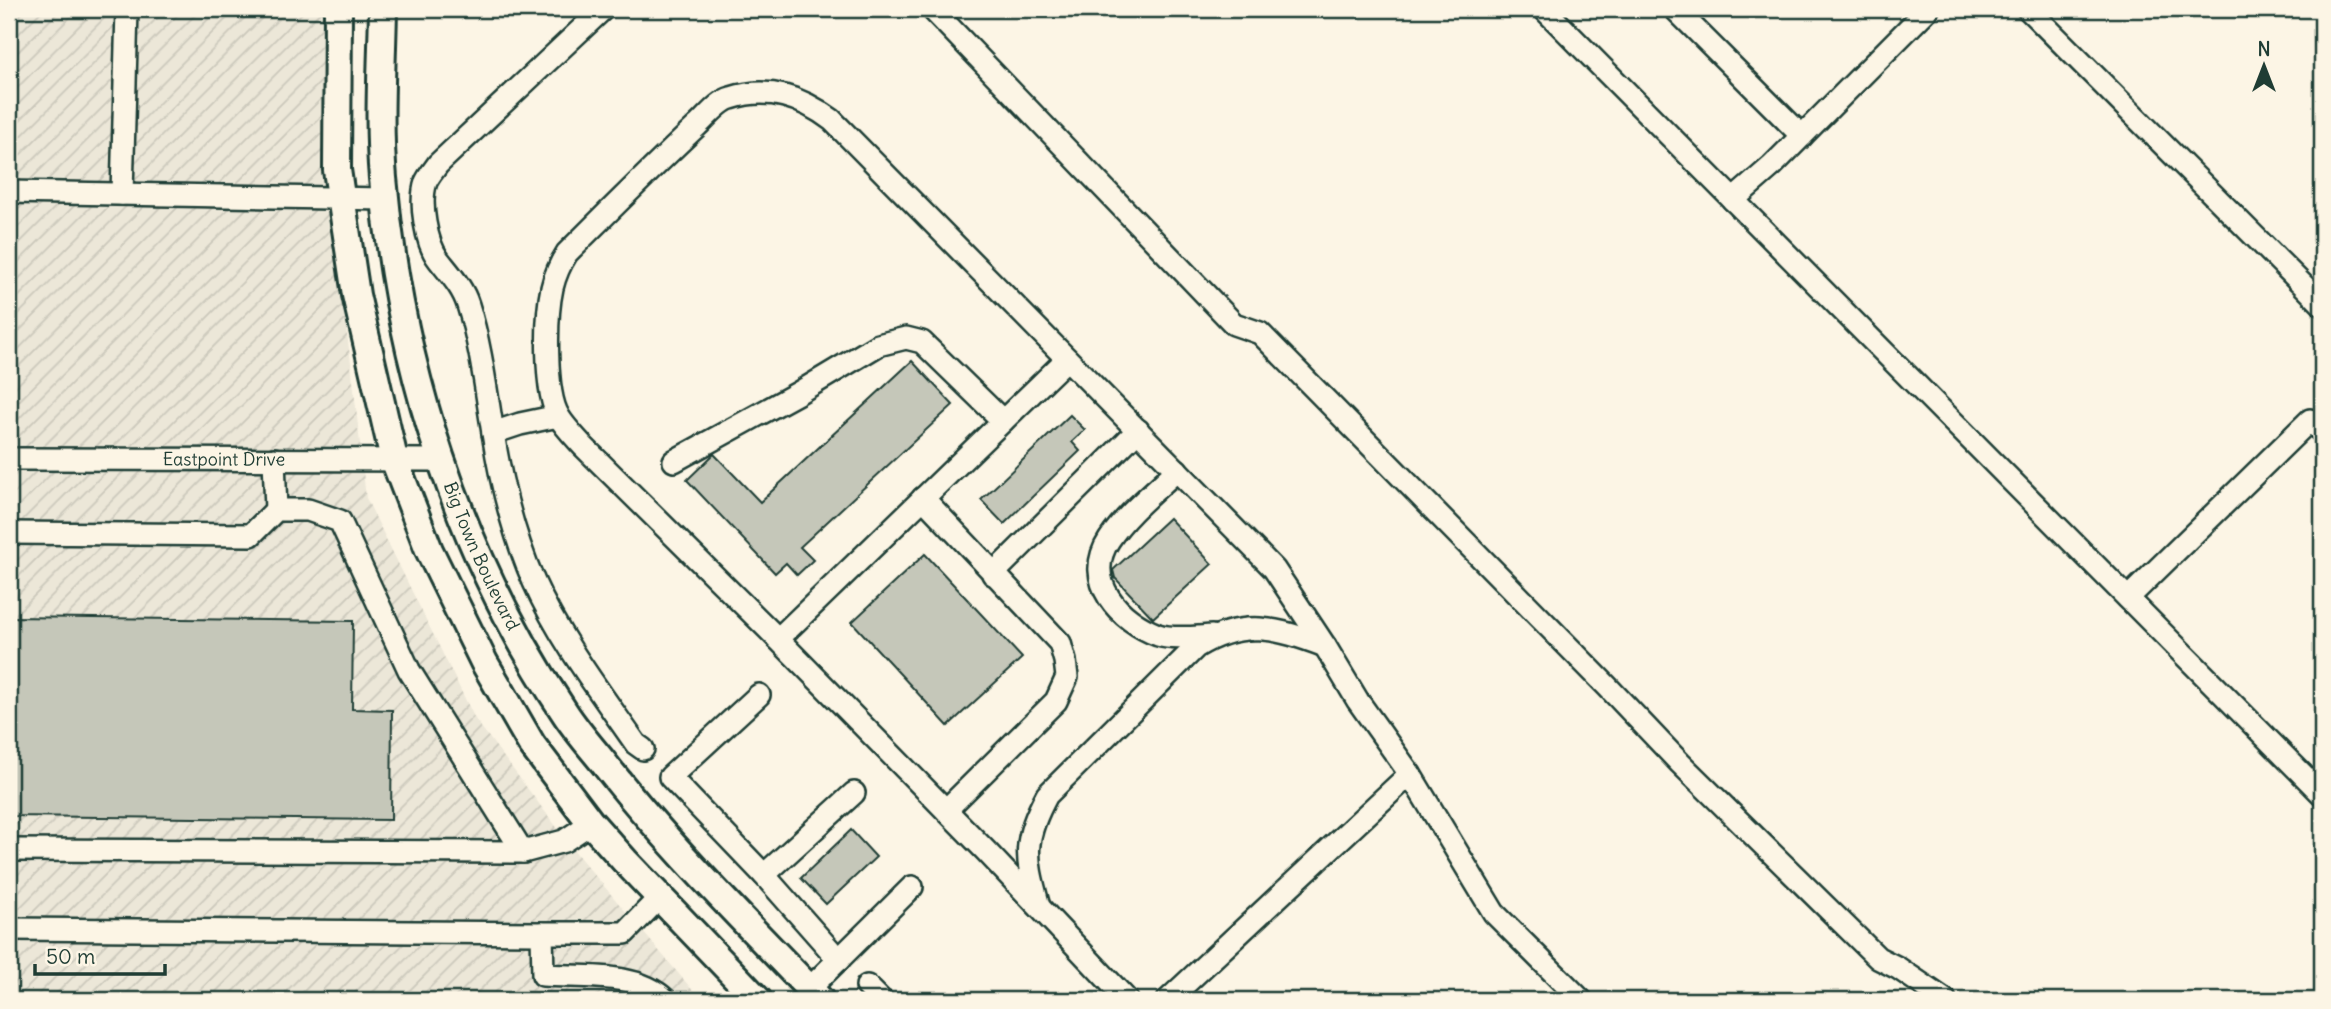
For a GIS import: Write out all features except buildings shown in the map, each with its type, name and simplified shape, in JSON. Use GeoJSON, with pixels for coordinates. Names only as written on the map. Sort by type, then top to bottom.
{"type":"FeatureCollection","features":[{"type":"Feature","properties":{"kind":"main road"},"geometry":{"type":"LineString","coordinates":[[338,9],[337,158],[340,199],[356,295],[394,459],[429,550],[484,662],[532,745],[591,822],[659,898],[758,1000]]}},
{"type":"Feature","properties":{"kind":"main road","name":"Big Town Boulevard"},"geometry":{"type":"LineString","coordinates":[[383,9],[382,177],[397,286],[410,357],[440,460],[465,526],[518,635],[565,714],[632,800],[809,997]]}},
{"type":"Feature","properties":{"kind":"street"},"geometry":{"type":"LineString","coordinates":[[122,194],[127,9]]}},
{"type":"Feature","properties":{"kind":"street"},"geometry":{"type":"LineString","coordinates":[[603,9],[438,164],[427,179],[424,190],[426,231],[438,259],[449,270],[468,303],[498,468],[512,524],[535,582],[559,629],[636,744],[643,749]]}},
{"type":"Feature","properties":{"kind":"street"},"geometry":{"type":"LineString","coordinates":[[932,9],[1234,324],[1260,334],[1681,763],[1878,958],[1898,968],[1945,1000]]}},
{"type":"Feature","properties":{"kind":"street"},"geometry":{"type":"LineString","coordinates":[[1544,9],[2322,794]]}},
{"type":"Feature","properties":{"kind":"street"},"geometry":{"type":"LineString","coordinates":[[1675,9],[1802,136]]}},
{"type":"Feature","properties":{"kind":"street"},"geometry":{"type":"LineString","coordinates":[[1733,200],[1802,136],[1928,9]]}},
{"type":"Feature","properties":{"kind":"street"},"geometry":{"type":"LineString","coordinates":[[2028,9],[2322,304]]}},
{"type":"Feature","properties":{"kind":"street"},"geometry":{"type":"LineString","coordinates":[[1127,1000],[946,810],[583,446],[558,416],[552,399],[548,370],[550,308],[558,268],[566,253],[728,98],[772,93],[794,97],[814,106],[832,120],[1274,569],[1358,701],[1410,774],[1494,913],[1581,1000]]}},
{"type":"Feature","properties":{"kind":"street"},"geometry":{"type":"LineString","coordinates":[[9,191],[385,199]]}},
{"type":"Feature","properties":{"kind":"street"},"geometry":{"type":"LineString","coordinates":[[674,461],[798,393],[878,345],[906,338],[922,342],[1003,421]]}},
{"type":"Feature","properties":{"kind":"street"},"geometry":{"type":"LineString","coordinates":[[778,639],[1067,359]]}},
{"type":"Feature","properties":{"kind":"street"},"geometry":{"type":"LineString","coordinates":[[493,433],[558,416]]}},
{"type":"Feature","properties":{"kind":"street"},"geometry":{"type":"LineString","coordinates":[[2128,598],[2318,421]]}},
{"type":"Feature","properties":{"kind":"street"},"geometry":{"type":"LineString","coordinates":[[993,574],[1138,430]]}},
{"type":"Feature","properties":{"kind":"street","name":"Eastpoint Drive"},"geometry":{"type":"LineString","coordinates":[[9,459],[440,460]]}},
{"type":"Feature","properties":{"kind":"street"},"geometry":{"type":"LineString","coordinates":[[274,460],[276,510]]}},
{"type":"Feature","properties":{"kind":"street"},"geometry":{"type":"LineString","coordinates":[[1177,470],[1132,512],[1108,541],[1101,557],[1101,577],[1106,596],[1119,612],[1131,622],[1160,636],[1217,635],[1248,628],[1268,628],[1294,634],[1325,646]]}},
{"type":"Feature","properties":{"kind":"street"},"geometry":{"type":"LineString","coordinates":[[923,498],[1060,643],[1067,677],[1056,701],[946,810]]}},
{"type":"Feature","properties":{"kind":"street"},"geometry":{"type":"LineString","coordinates":[[9,533],[251,535],[276,510],[308,510],[340,521],[409,670],[523,852]]}},
{"type":"Feature","properties":{"kind":"street"},"geometry":{"type":"LineString","coordinates":[[1040,908],[1029,870],[1028,847],[1034,818],[1047,794],[1196,647],[1217,635]]}},
{"type":"Feature","properties":{"kind":"street"},"geometry":{"type":"LineString","coordinates":[[760,695],[670,777],[764,875],[839,960]]}},
{"type":"Feature","properties":{"kind":"street"},"geometry":{"type":"LineString","coordinates":[[1168,1000],[1410,774]]}},
{"type":"Feature","properties":{"kind":"street"},"geometry":{"type":"LineString","coordinates":[[764,875],[854,793]]}},
{"type":"Feature","properties":{"kind":"street"},"geometry":{"type":"LineString","coordinates":[[9,850],[523,852],[564,841],[591,822]]}},
{"type":"Feature","properties":{"kind":"street"},"geometry":{"type":"LineString","coordinates":[[809,997],[839,960],[912,887]]}},
{"type":"Feature","properties":{"kind":"street"},"geometry":{"type":"LineString","coordinates":[[9,929],[625,933],[659,898]]}},
{"type":"Feature","properties":{"kind":"street"},"geometry":{"type":"LineString","coordinates":[[542,933],[543,975],[635,981],[657,992],[666,1000]]}},
{"type":"Feature","properties":{"kind":"shaded area"},"geometry":{"type":"Polygon","coordinates":[[[9,9],[323,9],[322,152],[351,363],[366,498],[475,719],[580,858],[701,1000],[9,1000],[9,9]]]}}]}
